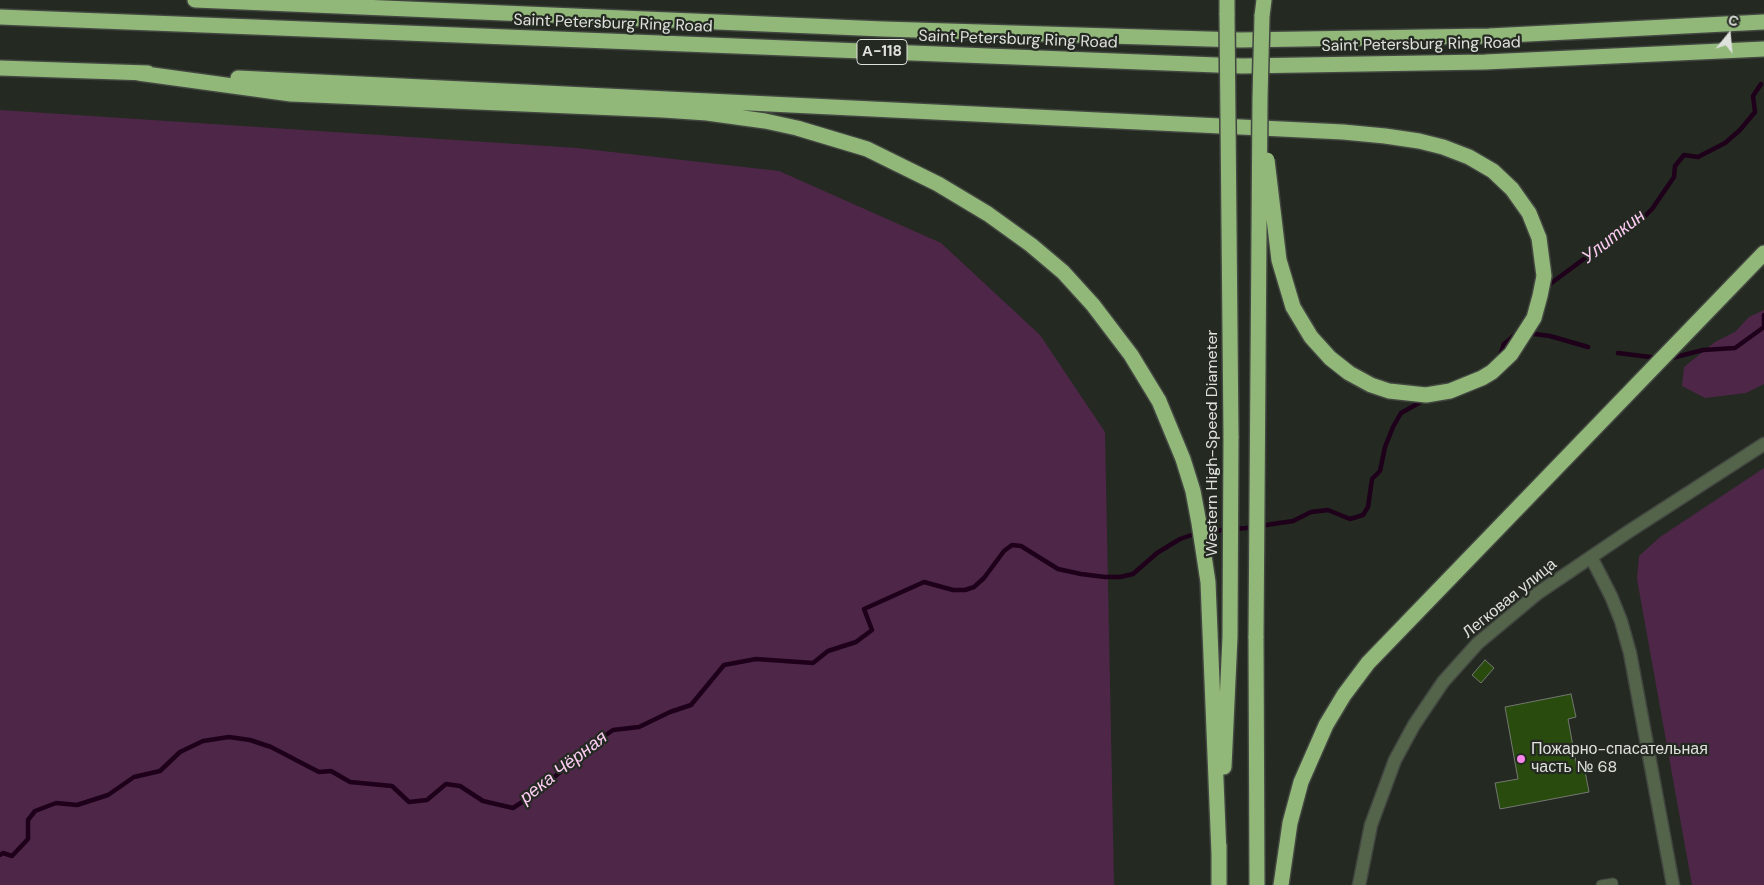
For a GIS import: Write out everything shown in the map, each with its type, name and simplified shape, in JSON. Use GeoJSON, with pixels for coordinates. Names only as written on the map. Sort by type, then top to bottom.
{"type":"FeatureCollection","features":[{"type":"Feature","properties":{"kind":"highway","name":"Saint Petersburg Ring Road"},"geometry":{"type":"LineString","coordinates":[[195,0],[863,28],[1240,40],[1489,36],[1764,22]]}},
{"type":"Feature","properties":{"kind":"highway","name":"Western High-Speed Diameter"},"geometry":{"type":"LineString","coordinates":[[1220,885],[1219,854],[1230,637],[1231,436],[1227,0]]}},
{"type":"Feature","properties":{"kind":"highway"},"geometry":{"type":"LineString","coordinates":[[1258,885],[1256,636],[1260,99],[1263,0]]}},
{"type":"Feature","properties":{"kind":"highway","name":"Saint Petersburg Ring Road"},"geometry":{"type":"LineString","coordinates":[[0,17],[1242,66],[1485,62],[1764,49]]}},
{"type":"Feature","properties":{"kind":"highway"},"geometry":{"type":"LineString","coordinates":[[0,68],[138,73],[1304,130],[1419,140],[1443,146],[1469,157],[1493,171],[1512,189],[1529,214],[1539,238],[1544,276],[1534,318],[1511,354],[1492,372],[1450,391],[1426,395],[1389,392],[1349,373],[1330,358],[1311,336],[1294,307],[1280,260],[1260,99]]}},
{"type":"Feature","properties":{"kind":"highway"},"geometry":{"type":"LineString","coordinates":[[138,73],[291,94],[663,110],[707,113],[765,121],[836,138],[892,160],[964,198],[1030,245],[1063,272],[1093,305],[1131,355],[1159,401],[1183,460],[1193,491],[1208,582],[1219,854]]}},
{"type":"Feature","properties":{"kind":"highway"},"geometry":{"type":"LineString","coordinates":[[1281,885],[1290,823],[1301,782],[1326,725],[1344,695],[1368,663],[1764,252]]}},
{"type":"Feature","properties":{"kind":"street","name":"Легковая улица"},"geometry":{"type":"LineString","coordinates":[[1359,885],[1371,825],[1395,760],[1414,725],[1443,682],[1478,643],[1538,593],[1764,444]]}},
{"type":"Feature","properties":{"kind":"street"},"geometry":{"type":"LineString","coordinates":[[1591,557],[1611,596],[1621,621],[1630,654],[1673,885]]}},
{"type":"Feature","properties":{"kind":"lane"},"geometry":{"type":"LineString","coordinates":[[1601,885],[1613,883],[1613,885]]}},
{"type":"Feature","properties":{"kind":"shaded area"},"geometry":{"type":"Polygon","coordinates":[[[0,110],[577,148],[779,171],[941,243],[1040,335],[1105,432],[1114,885],[0,885],[0,110]]]}},
{"type":"Feature","properties":{"kind":"shaded area"},"geometry":{"type":"Polygon","coordinates":[[[1764,310],[1764,384],[1746,393],[1705,398],[1682,386],[1684,367],[1715,342],[1735,332],[1749,317],[1764,310]]]}},
{"type":"Feature","properties":{"kind":"shaded area"},"geometry":{"type":"Polygon","coordinates":[[[1764,468],[1764,885],[1692,885],[1637,579],[1639,556],[1660,537],[1764,468]]]}},
{"type":"Feature","properties":{"kind":"building"},"geometry":{"type":"Polygon","coordinates":[[[1485,660],[1494,668],[1481,683],[1472,675],[1485,660]]]}},
{"type":"Feature","properties":{"kind":"building"},"geometry":{"type":"Polygon","coordinates":[[[1571,694],[1576,717],[1568,719],[1577,768],[1584,766],[1589,792],[1500,809],[1495,783],[1518,779],[1505,707],[1571,694]]]}},
{"type":"Feature","properties":{"kind":"waterway","name":"Улиткин"},"geometry":{"type":"LineString","coordinates":[[1546,287],[1596,250],[1631,229],[1641,220],[1652,209],[1674,177],[1675,166],[1684,155],[1698,157],[1725,143],[1740,130],[1755,112],[1753,96],[1761,84]]}},
{"type":"Feature","properties":{"kind":"waterway","name":"река Чёрная"},"geometry":{"type":"LineString","coordinates":[[1668,359],[1703,350],[1735,348],[1764,327],[1764,315]]}},
{"type":"Feature","properties":{"kind":"waterway","name":"река Чёрная"},"geometry":{"type":"LineString","coordinates":[[1527,333],[1550,336],[1588,347]]}},
{"type":"Feature","properties":{"kind":"waterway","name":"река Чёрная"},"geometry":{"type":"LineString","coordinates":[[1499,359],[1504,344],[1515,335]]}},
{"type":"Feature","properties":{"kind":"waterway","name":"река Чёрная"},"geometry":{"type":"LineString","coordinates":[[1618,353],[1658,358]]}},
{"type":"Feature","properties":{"kind":"waterway","name":"река Чёрная"},"geometry":{"type":"LineString","coordinates":[[0,855],[3,853],[12,856],[28,839],[28,820],[35,811],[56,803],[77,805],[108,795],[134,777],[160,771],[180,752],[203,741],[229,737],[250,740],[271,747],[319,772],[331,771],[350,782],[392,786],[409,802],[427,800],[446,784],[460,786],[483,801],[513,808],[536,793],[590,746],[613,730],[639,727],[670,712],[691,705],[724,665],[756,659],[813,663],[828,651],[856,642],[872,630],[864,609],[924,582],[953,590],[965,590],[974,587],[984,578],[1004,551],[1012,545],[1021,546],[1058,569],[1081,574],[1120,577],[1133,574],[1157,553],[1180,539],[1200,532],[1293,521],[1311,512],[1328,510],[1350,519],[1363,515],[1368,507],[1372,479],[1380,471],[1385,447],[1393,427],[1401,413],[1426,399]]}},
{"type":"Feature","properties":{"kind":"place","name":"Пожарно-спасательная часть № 68"},"geometry":{"type":"Point","coordinates":[1521,759]}}]}
